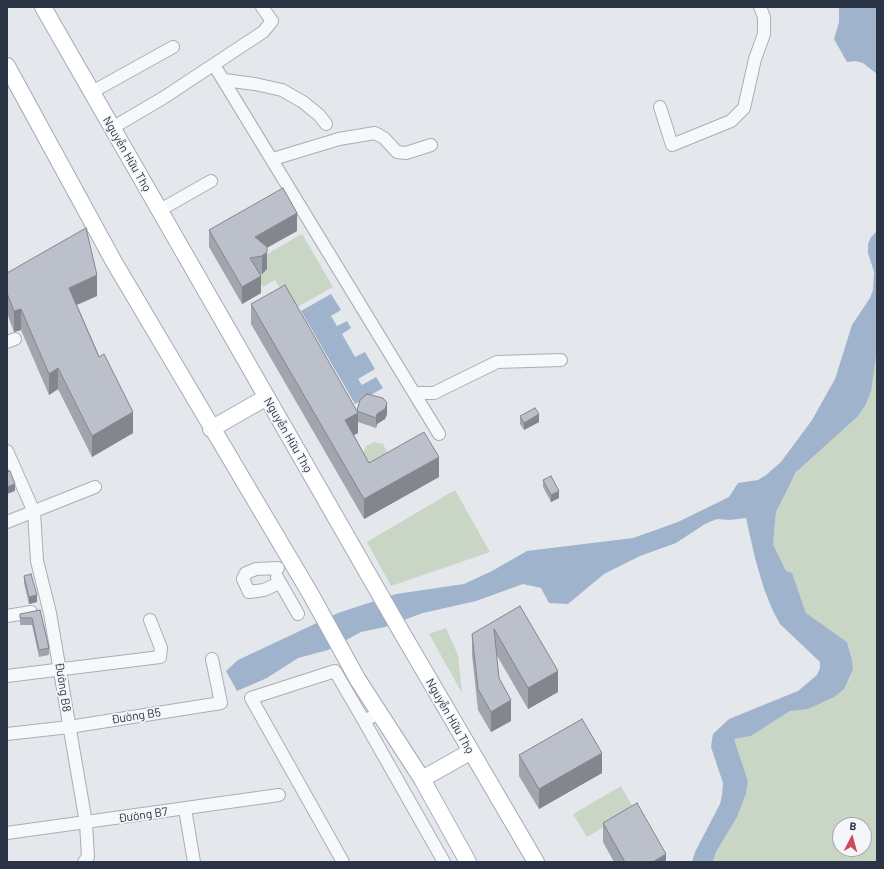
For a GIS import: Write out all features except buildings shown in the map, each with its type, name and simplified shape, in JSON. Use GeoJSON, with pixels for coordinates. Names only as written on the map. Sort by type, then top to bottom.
{"type":"FeatureCollection","features":[{"type":"Feature","properties":{"kind":"main road","name":"Nguyễn Hữu Thọ"},"geometry":{"type":"LineString","coordinates":[[43,7],[470,752],[536,862]]}},
{"type":"Feature","properties":{"kind":"main road"},"geometry":{"type":"LineString","coordinates":[[7,66],[114,262],[211,429],[284,565],[310,593],[349,661],[358,680],[422,779],[468,862]]}},
{"type":"Feature","properties":{"kind":"main road"},"geometry":{"type":"LineString","coordinates":[[211,429],[266,397]]}},
{"type":"Feature","properties":{"kind":"main road"},"geometry":{"type":"LineString","coordinates":[[422,779],[470,752]]}},
{"type":"Feature","properties":{"kind":"street"},"geometry":{"type":"LineString","coordinates":[[112,128],[163,98],[214,65],[232,51],[255,38],[269,26],[271,19],[262,7]]}},
{"type":"Feature","properties":{"kind":"street"},"geometry":{"type":"LineString","coordinates":[[660,107],[672,145],[731,121],[744,108],[755,59],[764,34],[764,17],[760,7]]}},
{"type":"Feature","properties":{"kind":"street"},"geometry":{"type":"LineString","coordinates":[[92,92],[173,47]]}},
{"type":"Feature","properties":{"kind":"street"},"geometry":{"type":"LineString","coordinates":[[214,65],[273,159],[439,434]]}},
{"type":"Feature","properties":{"kind":"street"},"geometry":{"type":"LineString","coordinates":[[224,80],[255,84],[282,90],[304,102],[319,115],[326,124]]}},
{"type":"Feature","properties":{"kind":"street"},"geometry":{"type":"LineString","coordinates":[[273,159],[339,139],[375,133],[384,138],[397,152],[406,153],[431,145]]}},
{"type":"Feature","properties":{"kind":"street"},"geometry":{"type":"LineString","coordinates":[[160,210],[211,181]]}},
{"type":"Feature","properties":{"kind":"street"},"geometry":{"type":"LineString","coordinates":[[414,393],[434,393],[497,362],[561,360]]}},
{"type":"Feature","properties":{"kind":"street"},"geometry":{"type":"LineString","coordinates":[[7,451],[34,512]]}},
{"type":"Feature","properties":{"kind":"street"},"geometry":{"type":"LineString","coordinates":[[7,522],[95,487]]}},
{"type":"Feature","properties":{"kind":"street","name":"Đường B8"},"geometry":{"type":"LineString","coordinates":[[34,512],[37,561],[50,613],[86,823],[88,857],[84,862]]}},
{"type":"Feature","properties":{"kind":"street"},"geometry":{"type":"LineString","coordinates":[[279,583],[264,590],[249,592],[243,579],[246,573],[256,569],[284,565]]}},
{"type":"Feature","properties":{"kind":"street"},"geometry":{"type":"LineString","coordinates":[[284,565],[276,576],[298,614]]}},
{"type":"Feature","properties":{"kind":"street"},"geometry":{"type":"LineString","coordinates":[[7,616],[31,612]]}},
{"type":"Feature","properties":{"kind":"street"},"geometry":{"type":"LineString","coordinates":[[7,676],[60,668],[160,657],[161,648],[150,620]]}},
{"type":"Feature","properties":{"kind":"street","name":"Đường B5"},"geometry":{"type":"LineString","coordinates":[[7,734],[69,727],[221,703],[212,659]]}},
{"type":"Feature","properties":{"kind":"street"},"geometry":{"type":"LineString","coordinates":[[342,862],[251,698],[335,670],[444,862]]}},
{"type":"Feature","properties":{"kind":"street"},"geometry":{"type":"LineString","coordinates":[[364,722],[379,713]]}},
{"type":"Feature","properties":{"kind":"street","name":"Đường B7"},"geometry":{"type":"LineString","coordinates":[[7,833],[279,796]]}},
{"type":"Feature","properties":{"kind":"street"},"geometry":{"type":"LineString","coordinates":[[185,809],[194,862]]}},
{"type":"Feature","properties":{"kind":"green space"},"geometry":{"type":"Polygon","coordinates":[[[302,234],[333,287],[292,310],[275,280],[263,287],[250,264],[302,234]]]}},
{"type":"Feature","properties":{"kind":"green space"},"geometry":{"type":"Polygon","coordinates":[[[877,349],[877,862],[713,862],[716,852],[737,817],[746,794],[748,781],[734,739],[751,736],[790,711],[849,681],[853,670],[847,642],[806,613],[792,574],[786,571],[773,544],[776,512],[789,484],[877,349]]]}},
{"type":"Feature","properties":{"kind":"green space"},"geometry":{"type":"Polygon","coordinates":[[[374,442],[383,444],[389,455],[372,468],[363,454],[366,446],[374,442]]]}},
{"type":"Feature","properties":{"kind":"green space"},"geometry":{"type":"Polygon","coordinates":[[[455,490],[490,552],[391,586],[367,542],[455,490]]]}},
{"type":"Feature","properties":{"kind":"green space"},"geometry":{"type":"Polygon","coordinates":[[[446,628],[458,655],[462,693],[429,634],[446,628]]]}},
{"type":"Feature","properties":{"kind":"green space"},"geometry":{"type":"Polygon","coordinates":[[[621,786],[634,809],[587,837],[573,814],[621,786]]]}},
{"type":"Feature","properties":{"kind":"water"},"geometry":{"type":"Polygon","coordinates":[[[839,7],[877,7],[877,74],[863,63],[856,61],[847,62],[834,39],[839,22],[839,7]]]}},
{"type":"Feature","properties":{"kind":"water"},"geometry":{"type":"Polygon","coordinates":[[[877,231],[877,349],[871,391],[866,404],[858,416],[796,472],[776,512],[773,544],[786,571],[792,573],[806,613],[847,642],[853,670],[844,689],[834,697],[808,709],[790,711],[751,736],[734,739],[748,781],[746,794],[737,817],[716,852],[713,862],[692,862],[695,852],[720,804],[722,795],[723,783],[711,747],[713,734],[729,719],[798,691],[817,675],[820,668],[820,662],[780,624],[773,611],[764,589],[755,558],[746,518],[730,520],[717,519],[705,524],[676,543],[640,556],[604,574],[568,604],[549,603],[541,588],[523,584],[476,601],[423,613],[385,627],[361,632],[328,650],[298,658],[267,678],[237,691],[226,671],[238,660],[338,613],[396,594],[464,584],[492,571],[527,551],[633,538],[678,522],[729,497],[738,483],[758,480],[766,475],[781,462],[812,420],[835,379],[852,325],[870,298],[873,290],[874,272],[868,253],[868,244],[871,237],[877,231]]]}},
{"type":"Feature","properties":{"kind":"water"},"geometry":{"type":"Polygon","coordinates":[[[331,294],[341,310],[331,316],[337,326],[347,321],[351,328],[342,334],[355,357],[365,352],[375,369],[358,379],[362,385],[376,377],[383,388],[355,404],[301,311],[331,294]]]}}]}
